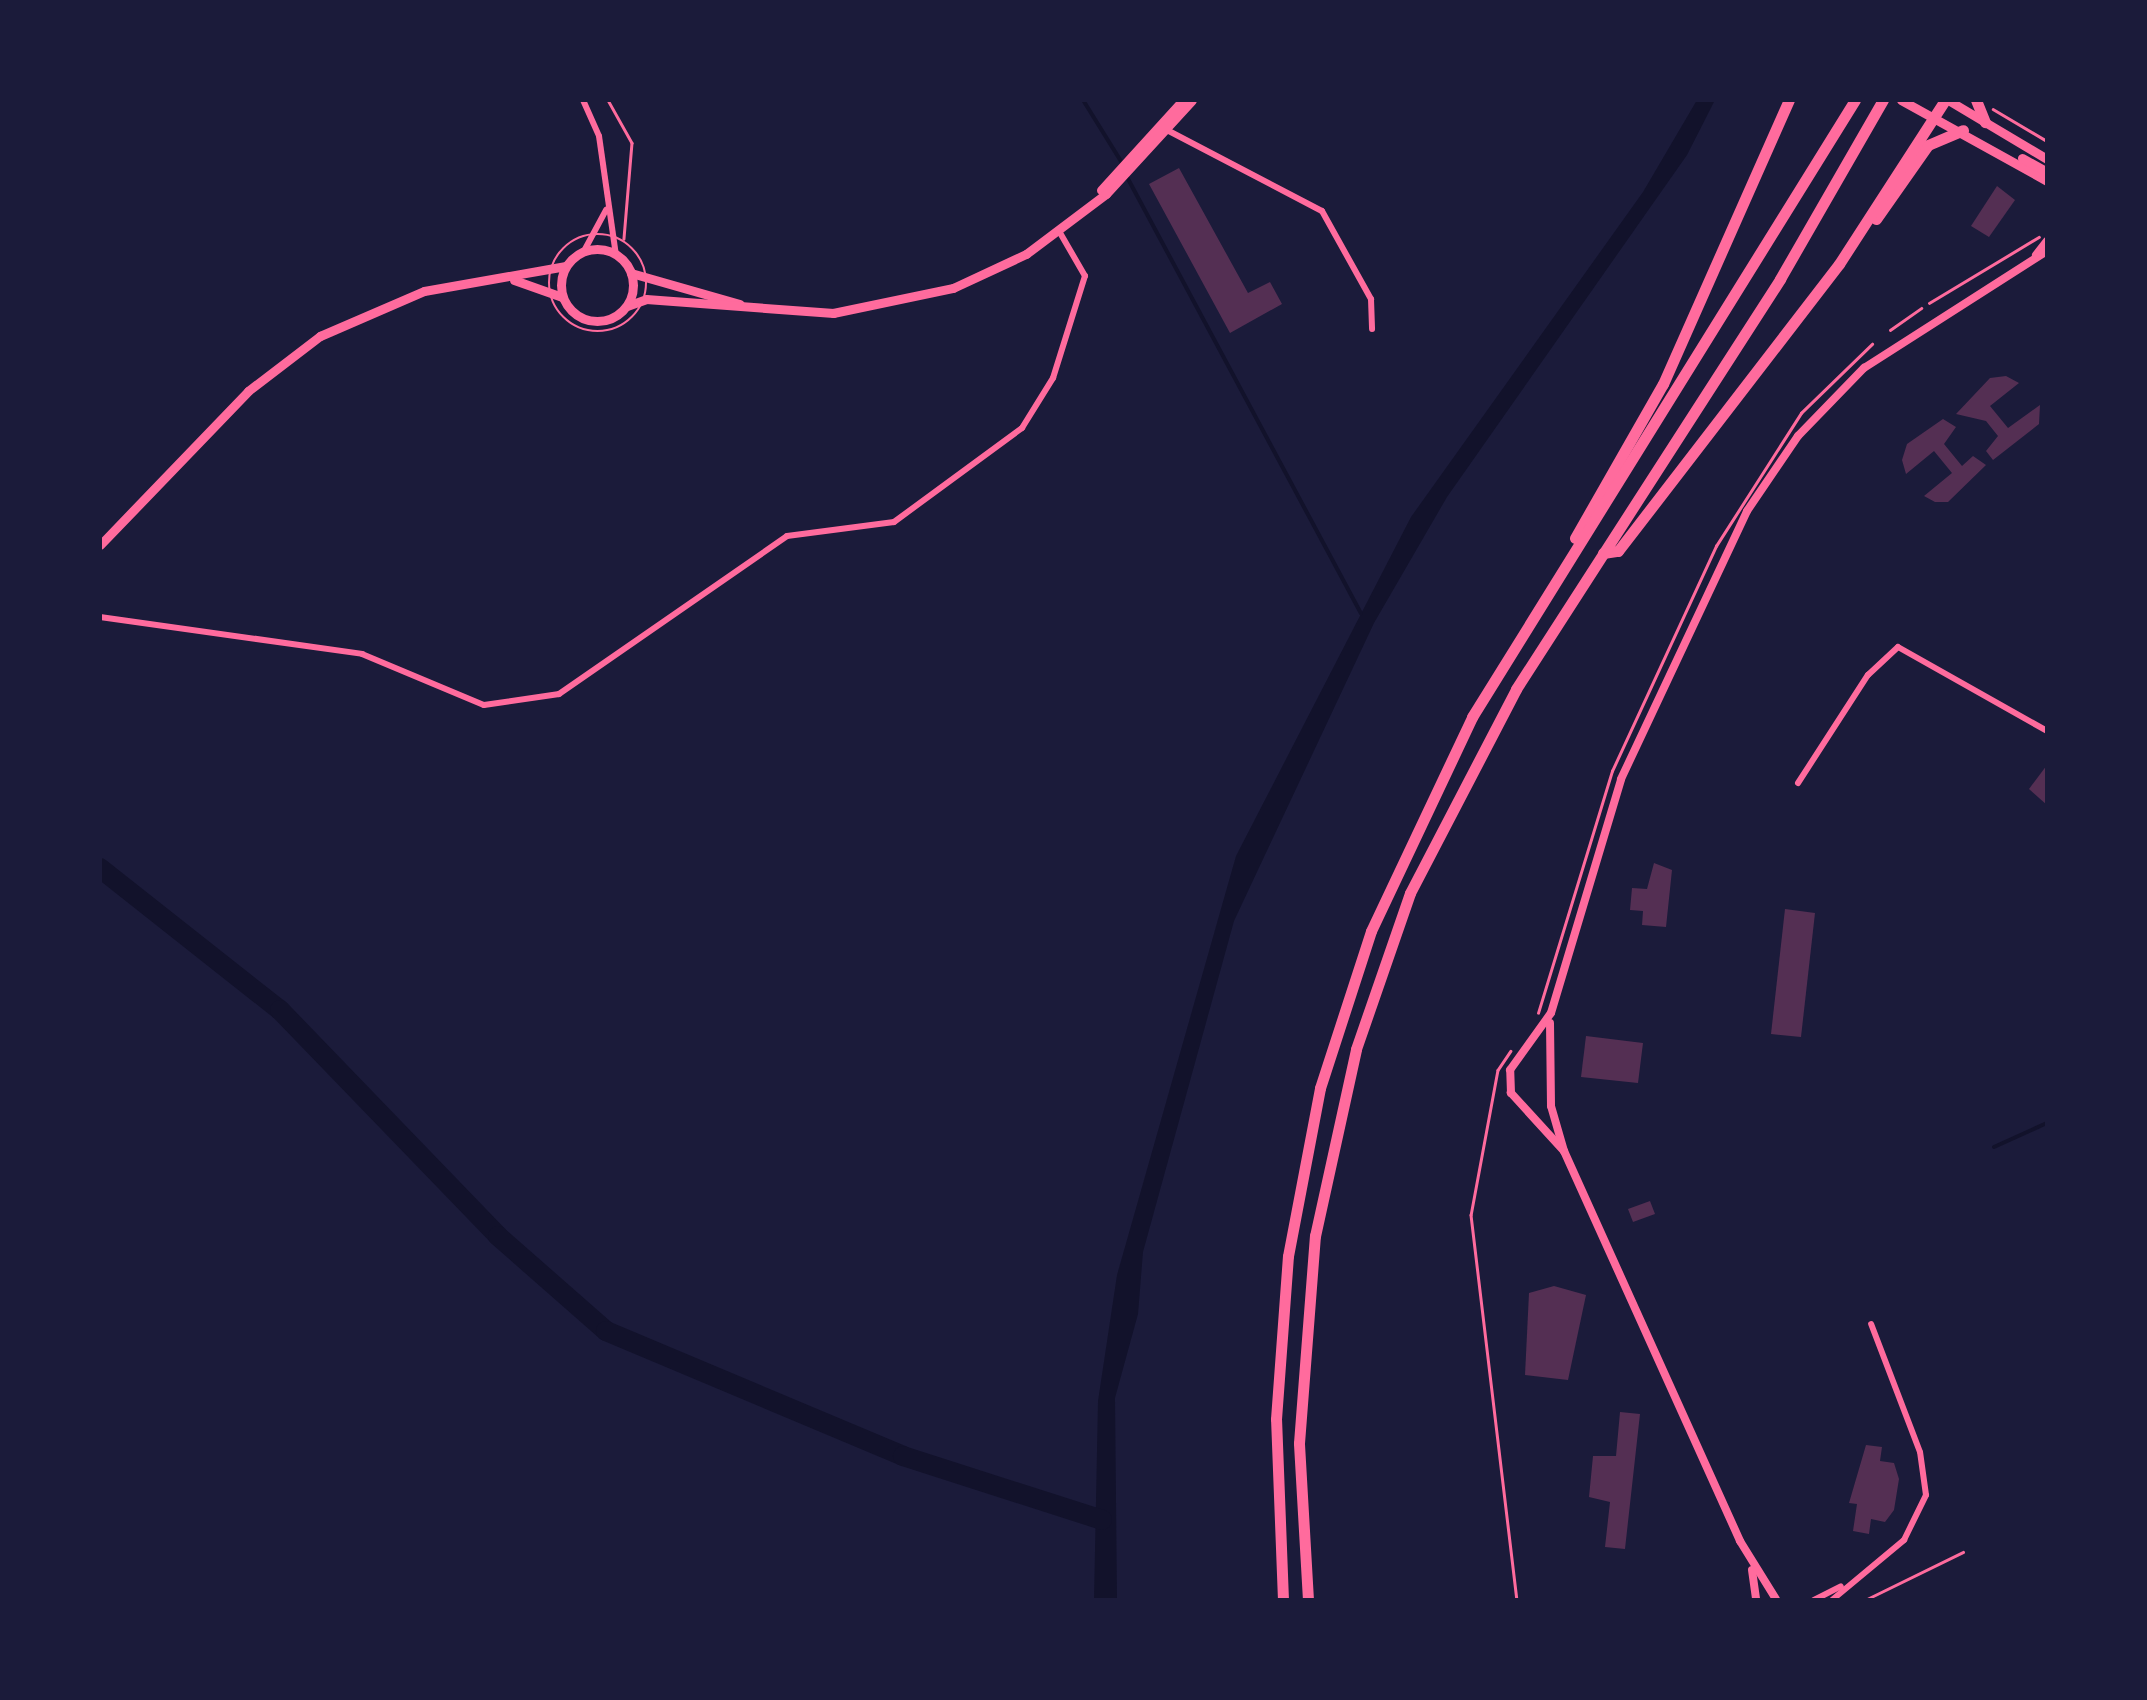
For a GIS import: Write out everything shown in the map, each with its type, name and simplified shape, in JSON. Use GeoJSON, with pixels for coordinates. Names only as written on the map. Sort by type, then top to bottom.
{"type":"FeatureCollection","features":[{"type":"Feature","properties":{"kind":"highway"},"geometry":{"type":"LineString","coordinates":[[1284,1600],[1278,1362],[1320,1088],[1414,828],[1663,384],[1788,100]]}},
{"type":"Feature","properties":{"kind":"highway"},"geometry":{"type":"LineString","coordinates":[[1543,600],[1730,314],[1856,100]]}},
{"type":"Feature","properties":{"kind":"highway"},"geometry":{"type":"LineString","coordinates":[[1862,231],[1946,100]]}},
{"type":"Feature","properties":{"kind":"highway"},"geometry":{"type":"LineString","coordinates":[[1978,100],[1984,122]]}},
{"type":"Feature","properties":{"kind":"highway"},"geometry":{"type":"LineString","coordinates":[[1308,1600],[1298,1443],[1308,1290],[1356,1049],[1456,795],[1880,105]]}},
{"type":"Feature","properties":{"kind":"highway"},"geometry":{"type":"LineString","coordinates":[[1603,553],[1618,550],[1928,146],[1963,130]]}},
{"type":"Feature","properties":{"kind":"main road"},"geometry":{"type":"LineString","coordinates":[[1168,123],[1183,100]]}},
{"type":"Feature","properties":{"kind":"main road"},"geometry":{"type":"LineString","coordinates":[[508,279],[547,287],[592,321],[646,299],[834,313],[910,302],[988,274],[1059,231],[1113,183],[1192,100]]}},
{"type":"Feature","properties":{"kind":"main road"},"geometry":{"type":"LineString","coordinates":[[1901,100],[2010,156],[2047,181]]}},
{"type":"Feature","properties":{"kind":"main road"},"geometry":{"type":"LineString","coordinates":[[1946,100],[2047,158]]}},
{"type":"Feature","properties":{"kind":"main road"},"geometry":{"type":"LineString","coordinates":[[2010,156],[2047,172]]}},
{"type":"Feature","properties":{"kind":"main road"},"geometry":{"type":"LineString","coordinates":[[100,545],[248,390],[306,345],[404,297],[548,272],[566,266],[584,252],[616,255],[648,284],[758,308]]}},
{"type":"Feature","properties":{"kind":"main road"},"geometry":{"type":"LineString","coordinates":[[562,297],[566,266]]}},
{"type":"Feature","properties":{"kind":"main road"},"geometry":{"type":"LineString","coordinates":[[627,306],[632,273]]}},
{"type":"Feature","properties":{"kind":"street"},"geometry":{"type":"LineString","coordinates":[[583,100],[599,136],[606,209],[616,255]]}},
{"type":"Feature","properties":{"kind":"street"},"geometry":{"type":"LineString","coordinates":[[1168,123],[1322,212],[1370,299],[1372,328]]}},
{"type":"Feature","properties":{"kind":"street"},"geometry":{"type":"LineString","coordinates":[[1168,123],[1189,137]]}},
{"type":"Feature","properties":{"kind":"street"},"geometry":{"type":"LineString","coordinates":[[584,252],[606,209]]}},
{"type":"Feature","properties":{"kind":"street"},"geometry":{"type":"LineString","coordinates":[[100,616],[362,654],[484,705],[559,694],[786,536],[894,522],[1022,428],[1054,378],[1085,276],[1059,231]]}},
{"type":"Feature","properties":{"kind":"street"},"geometry":{"type":"LineString","coordinates":[[1789,1600],[1775,1600],[1752,1566],[1564,1152],[1531,1105],[1516,1100],[1508,1078],[1528,1056],[1551,1013],[1621,780],[1758,491],[1864,368],[2036,254],[2047,241]]}},
{"type":"Feature","properties":{"kind":"street"},"geometry":{"type":"LineString","coordinates":[[2036,254],[2047,251]]}},
{"type":"Feature","properties":{"kind":"street"},"geometry":{"type":"LineString","coordinates":[[1798,782],[1868,675],[1898,648],[2047,730]]}},
{"type":"Feature","properties":{"kind":"street"},"geometry":{"type":"LineString","coordinates":[[1551,1013],[1548,1060],[1557,1075],[1552,1096],[1564,1152]]}},
{"type":"Feature","properties":{"kind":"street"},"geometry":{"type":"LineString","coordinates":[[1528,1056],[1548,1060]]}},
{"type":"Feature","properties":{"kind":"street"},"geometry":{"type":"LineString","coordinates":[[1531,1105],[1552,1096]]}},
{"type":"Feature","properties":{"kind":"street"},"geometry":{"type":"LineString","coordinates":[[1814,1600],[1847,1583],[1904,1540],[1926,1496],[1920,1452],[1871,1324]]}},
{"type":"Feature","properties":{"kind":"street"},"geometry":{"type":"LineString","coordinates":[[1752,1566],[1756,1600]]}},
{"type":"Feature","properties":{"kind":"street"},"geometry":{"type":"LineString","coordinates":[[1832,1600],[1847,1583]]}},
{"type":"Feature","properties":{"kind":"path"},"geometry":{"type":"LineString","coordinates":[[608,100],[632,143],[624,240],[648,284],[646,299],[624,323],[596,331],[568,321],[544,298],[548,272],[595,234],[624,240]]}},
{"type":"Feature","properties":{"kind":"path"},"geometry":{"type":"LineString","coordinates":[[1978,100],[2047,141]]}},
{"type":"Feature","properties":{"kind":"path"},"geometry":{"type":"LineString","coordinates":[[1929,302],[2047,229]]}},
{"type":"Feature","properties":{"kind":"path"},"geometry":{"type":"LineString","coordinates":[[1890,330],[1921,308]]}},
{"type":"Feature","properties":{"kind":"path"},"geometry":{"type":"LineString","coordinates":[[1495,1094],[1471,1215],[1517,1600]]}},
{"type":"Feature","properties":{"kind":"path"},"geometry":{"type":"LineString","coordinates":[[1865,1600],[1963,1552]]}},
{"type":"Feature","properties":{"kind":"shaded area"},"geometry":{"type":"Polygon","coordinates":[[[1697,100],[1715,100],[1687,155],[1447,497],[1374,623],[1234,921],[1143,1252],[1138,1314],[1115,1398],[1117,1600],[1094,1600],[1098,1401],[1117,1275],[1236,856],[1411,517],[1643,192],[1697,100]]]}},
{"type":"Feature","properties":{"kind":"building"},"geometry":{"type":"Polygon","coordinates":[[[1179,168],[1248,293],[1270,282],[1282,304],[1230,333],[1149,184],[1179,168]]]}},
{"type":"Feature","properties":{"kind":"building"},"geometry":{"type":"Polygon","coordinates":[[[1997,186],[2015,200],[1989,237],[1971,226],[1997,186]]]}},
{"type":"Feature","properties":{"kind":"building"},"geometry":{"type":"Polygon","coordinates":[[[2006,376],[2019,383],[1990,406],[2008,428],[2040,405],[2039,424],[1993,460],[1986,451],[1998,436],[1986,421],[1956,414],[1990,378],[2006,376]]]}},
{"type":"Feature","properties":{"kind":"building"},"geometry":{"type":"Polygon","coordinates":[[[1943,419],[1956,427],[1944,444],[1962,466],[1973,456],[1986,465],[1948,502],[1935,502],[1924,496],[1952,473],[1934,451],[1906,474],[1902,460],[1907,444],[1943,419]]]}},
{"type":"Feature","properties":{"kind":"building"},"geometry":{"type":"Polygon","coordinates":[[[2047,765],[2047,805],[2029,789],[2047,765]]]}},
{"type":"Feature","properties":{"kind":"building"},"geometry":{"type":"Polygon","coordinates":[[[1654,863],[1672,870],[1666,927],[1642,925],[1643,911],[1630,910],[1632,888],[1647,889],[1654,863]]]}},
{"type":"Feature","properties":{"kind":"building"},"geometry":{"type":"Polygon","coordinates":[[[1785,909],[1815,913],[1801,1037],[1771,1034],[1785,909]]]}},
{"type":"Feature","properties":{"kind":"building"},"geometry":{"type":"Polygon","coordinates":[[[1586,1036],[1643,1043],[1638,1083],[1581,1077],[1586,1036]]]}},
{"type":"Feature","properties":{"kind":"building"},"geometry":{"type":"Polygon","coordinates":[[[1650,1201],[1655,1214],[1633,1222],[1628,1209],[1650,1201]]]}},
{"type":"Feature","properties":{"kind":"building"},"geometry":{"type":"Polygon","coordinates":[[[1554,1286],[1586,1295],[1568,1380],[1525,1375],[1529,1293],[1554,1286]]]}},
{"type":"Feature","properties":{"kind":"building"},"geometry":{"type":"Polygon","coordinates":[[[1620,1412],[1640,1414],[1625,1549],[1605,1547],[1610,1502],[1589,1497],[1593,1456],[1616,1456],[1620,1412]]]}},
{"type":"Feature","properties":{"kind":"building"},"geometry":{"type":"Polygon","coordinates":[[[1866,1445],[1882,1447],[1880,1461],[1894,1463],[1899,1479],[1894,1510],[1885,1522],[1871,1519],[1869,1534],[1853,1531],[1857,1504],[1849,1503],[1866,1445]]]}},
{"type":"Feature","properties":{"kind":"waterway"},"geometry":{"type":"LineString","coordinates":[[1083,100],[1122,163]]}},
{"type":"Feature","properties":{"kind":"waterway"},"geometry":{"type":"LineString","coordinates":[[1127,177],[1361,613]]}},
{"type":"Feature","properties":{"kind":"waterway"},"geometry":{"type":"LineString","coordinates":[[100,868],[280,1010],[498,1236],[606,1331],[903,1456],[1102,1520]]}},
{"type":"Feature","properties":{"kind":"waterway"},"geometry":{"type":"LineString","coordinates":[[1994,1147],[2047,1123]]}}]}
